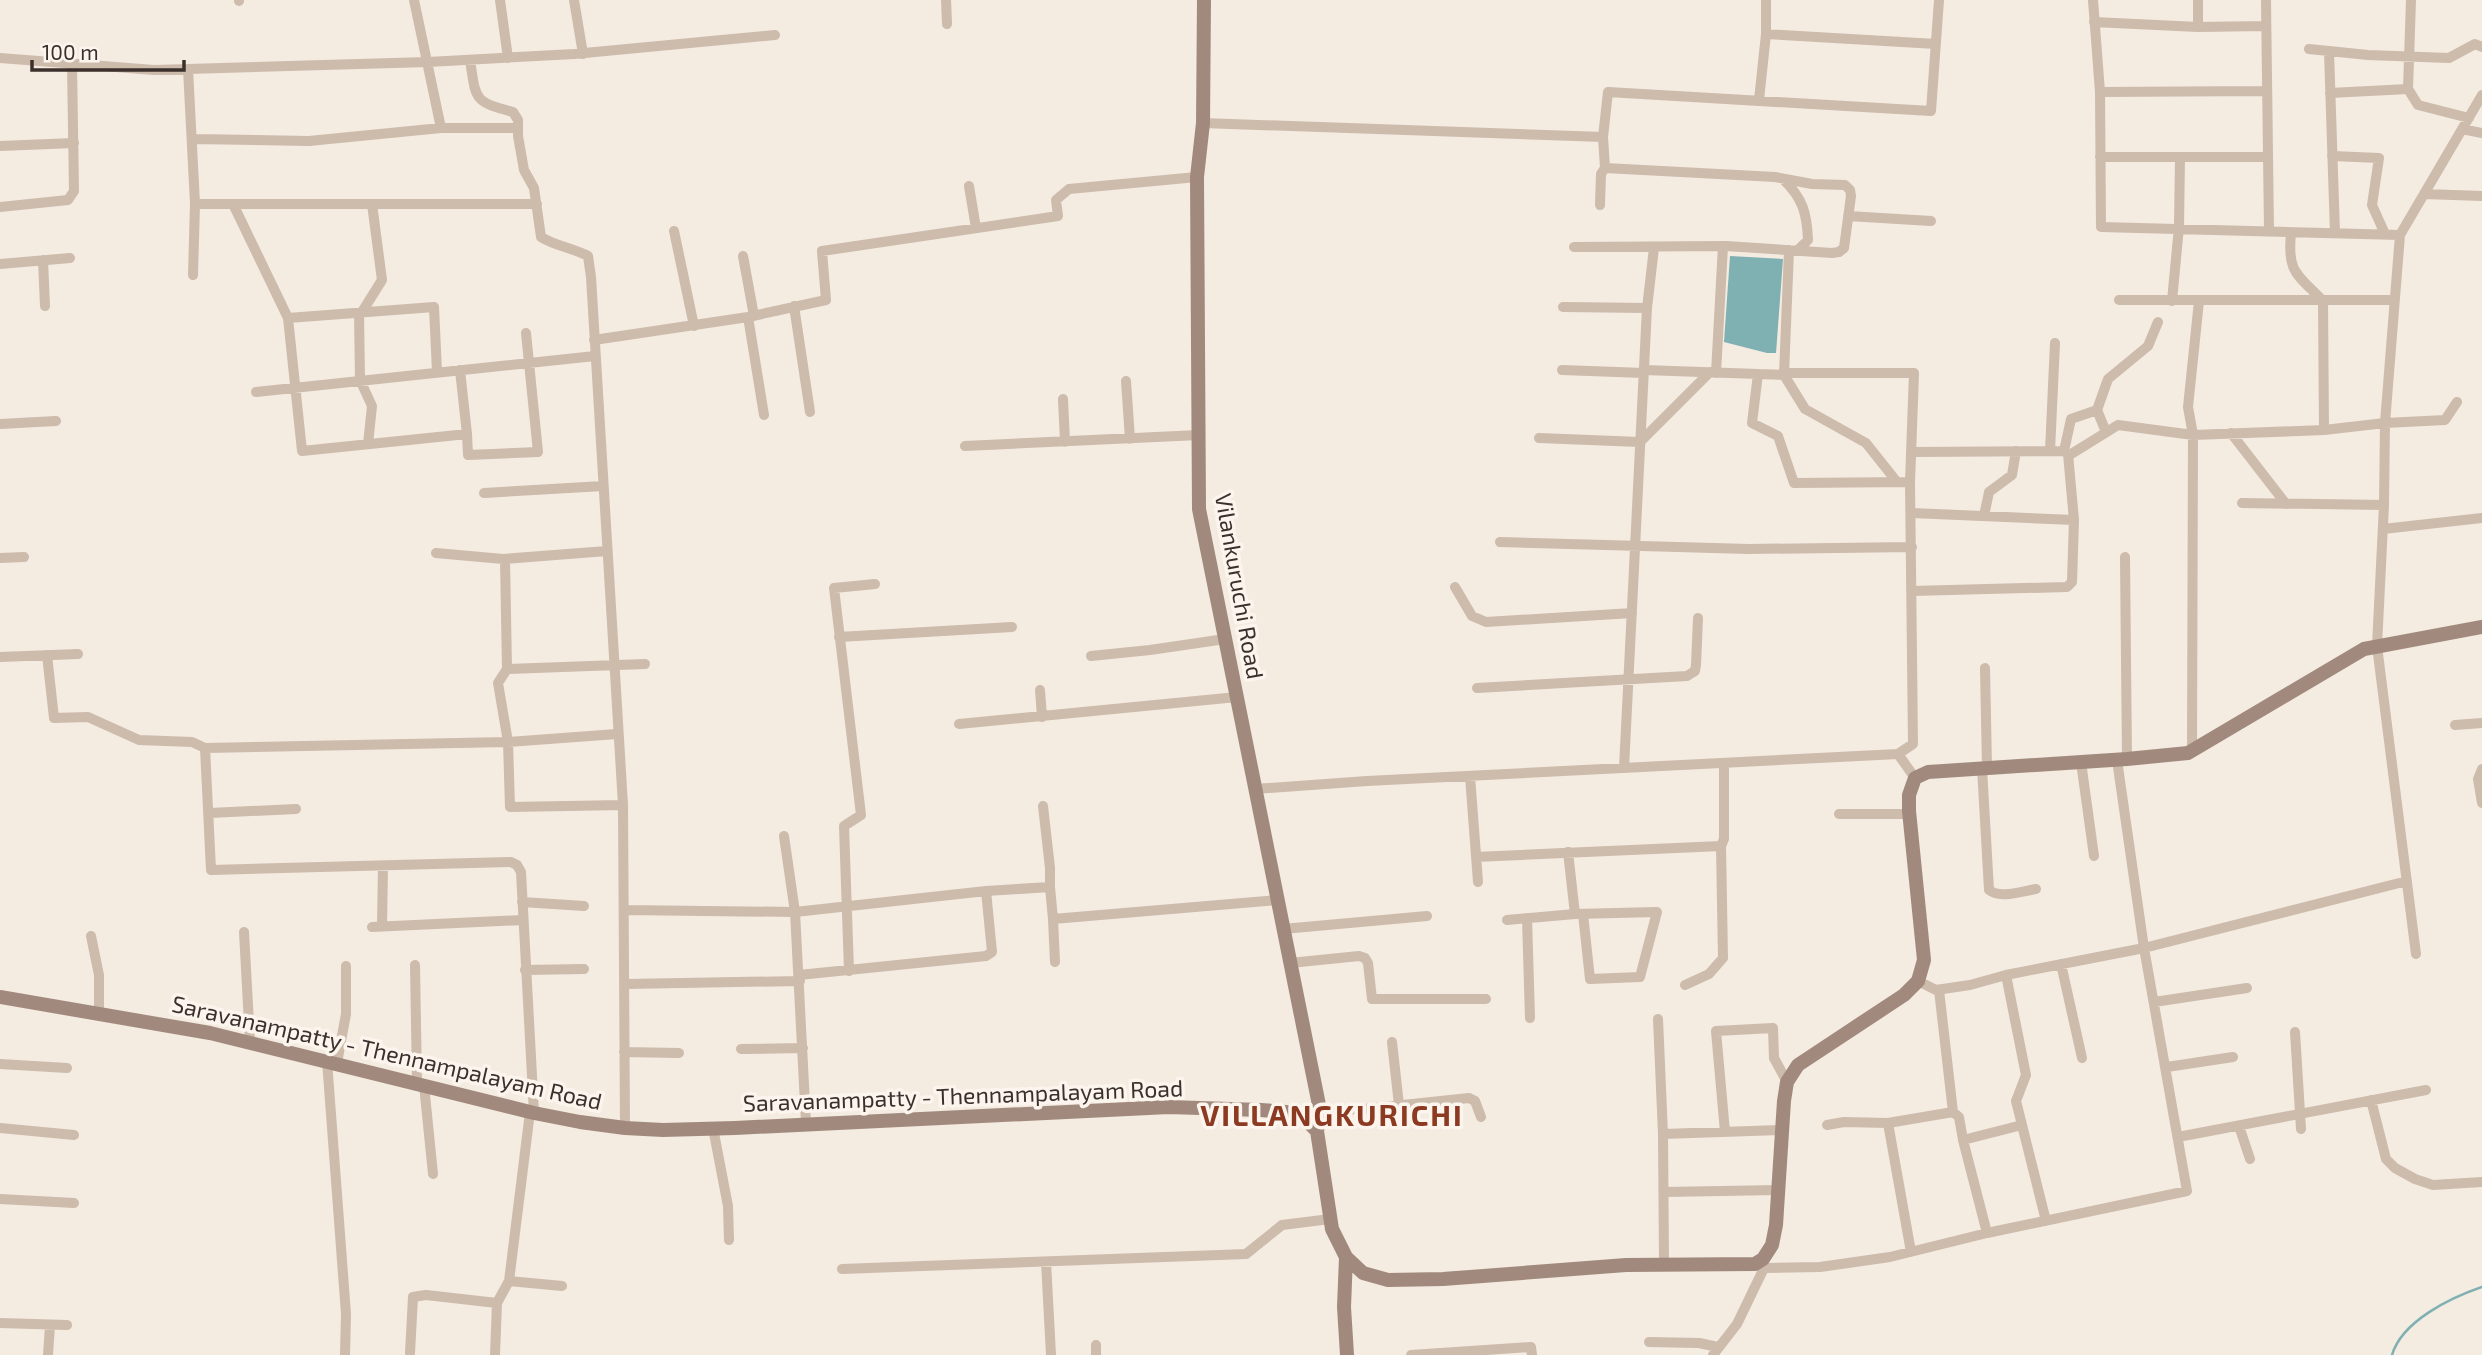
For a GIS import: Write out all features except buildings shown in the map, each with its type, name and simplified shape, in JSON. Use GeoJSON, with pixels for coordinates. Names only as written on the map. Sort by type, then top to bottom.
{"type":"FeatureCollection","features":[{"type":"Feature","properties":{"kind":"main road","name":"Vilankuruchi Road"},"geometry":{"type":"LineString","coordinates":[[1204,0],[1203,123],[1196,177],[1199,509],[1320,1110],[1317,1131]]}},
{"type":"Feature","properties":{"kind":"main road"},"geometry":{"type":"LineString","coordinates":[[1317,1131],[1332,1229],[1346,1257],[1363,1273],[1388,1280],[1443,1279],[1626,1265],[1763,1264],[1772,1245],[1787,1082],[1798,1065],[1904,995],[1917,981],[1924,960],[1909,814],[1909,795],[1915,778],[1928,772],[2178,755],[2192,751],[2364,649],[2482,627]]}},
{"type":"Feature","properties":{"kind":"main road","name":"Saravanampatty - Thennampalayam Road"},"geometry":{"type":"LineString","coordinates":[[0,997],[250,1042],[532,1112],[625,1128],[663,1130],[1169,1107],[1298,1114],[1317,1131]]}},
{"type":"Feature","properties":{"kind":"main road"},"geometry":{"type":"LineString","coordinates":[[1346,1257],[1344,1307],[1347,1355]]}},
{"type":"Feature","properties":{"kind":"street"},"geometry":{"type":"LineString","coordinates":[[414,0],[441,128]]}},
{"type":"Feature","properties":{"kind":"street"},"geometry":{"type":"LineString","coordinates":[[500,0],[508,58]]}},
{"type":"Feature","properties":{"kind":"street"},"geometry":{"type":"LineString","coordinates":[[574,0],[583,54]]}},
{"type":"Feature","properties":{"kind":"street"},"geometry":{"type":"LineString","coordinates":[[946,0],[947,24]]}},
{"type":"Feature","properties":{"kind":"street"},"geometry":{"type":"LineString","coordinates":[[1759,100],[1766,34],[1766,0]]}},
{"type":"Feature","properties":{"kind":"street"},"geometry":{"type":"LineString","coordinates":[[1600,205],[1601,174],[1605,168],[1607,95],[1611,91],[1931,111],[1939,0]]}},
{"type":"Feature","properties":{"kind":"street"},"geometry":{"type":"LineString","coordinates":[[2093,0],[2100,92],[2101,227],[2400,234]]}},
{"type":"Feature","properties":{"kind":"street"},"geometry":{"type":"LineString","coordinates":[[2198,0],[2198,27]]}},
{"type":"Feature","properties":{"kind":"street"},"geometry":{"type":"LineString","coordinates":[[2266,0],[2269,231]]}},
{"type":"Feature","properties":{"kind":"street"},"geometry":{"type":"LineString","coordinates":[[2411,0],[2408,89],[2418,105],[2469,118]]}},
{"type":"Feature","properties":{"kind":"street"},"geometry":{"type":"LineString","coordinates":[[2094,22],[2198,27],[2266,26]]}},
{"type":"Feature","properties":{"kind":"street"},"geometry":{"type":"LineString","coordinates":[[1766,34],[1936,44]]}},
{"type":"Feature","properties":{"kind":"street"},"geometry":{"type":"LineString","coordinates":[[0,58],[155,71],[583,54],[775,35]]}},
{"type":"Feature","properties":{"kind":"street"},"geometry":{"type":"LineString","coordinates":[[2309,49],[2368,55],[2449,58],[2476,44],[2482,47]]}},
{"type":"Feature","properties":{"kind":"street"},"geometry":{"type":"LineString","coordinates":[[2329,52],[2335,233]]}},
{"type":"Feature","properties":{"kind":"street"},"geometry":{"type":"LineString","coordinates":[[470,60],[475,92],[485,105],[513,111],[518,120],[524,170],[534,188],[541,237],[588,256],[623,805],[625,1128]]}},
{"type":"Feature","properties":{"kind":"street"},"geometry":{"type":"LineString","coordinates":[[0,206],[68,200],[74,191],[72,64]]}},
{"type":"Feature","properties":{"kind":"street"},"geometry":{"type":"LineString","coordinates":[[188,69],[195,204],[193,275]]}},
{"type":"Feature","properties":{"kind":"street"},"geometry":{"type":"LineString","coordinates":[[2330,93],[2408,89]]}},
{"type":"Feature","properties":{"kind":"street"},"geometry":{"type":"LineString","coordinates":[[2100,92],[2267,91]]}},
{"type":"Feature","properties":{"kind":"street"},"geometry":{"type":"LineString","coordinates":[[2416,954],[2377,646],[2385,423],[2400,234],[2482,95]]}},
{"type":"Feature","properties":{"kind":"street"},"geometry":{"type":"LineString","coordinates":[[1203,123],[1604,137]]}},
{"type":"Feature","properties":{"kind":"street"},"geometry":{"type":"LineString","coordinates":[[192,139],[309,141],[441,128],[518,128]]}},
{"type":"Feature","properties":{"kind":"street"},"geometry":{"type":"LineString","coordinates":[[2462,128],[2482,133]]}},
{"type":"Feature","properties":{"kind":"street"},"geometry":{"type":"LineString","coordinates":[[0,146],[74,143]]}},
{"type":"Feature","properties":{"kind":"street"},"geometry":{"type":"LineString","coordinates":[[2333,156],[2379,159],[2372,205],[2385,234]]}},
{"type":"Feature","properties":{"kind":"street"},"geometry":{"type":"LineString","coordinates":[[2100,157],[2268,157]]}},
{"type":"Feature","properties":{"kind":"street"},"geometry":{"type":"LineString","coordinates":[[2172,301],[2179,228],[2180,157]]}},
{"type":"Feature","properties":{"kind":"street"},"geometry":{"type":"LineString","coordinates":[[1574,247],[1723,246],[1839,252],[1844,248],[1850,190],[1845,185],[1812,184],[1783,178],[1605,168]]}},
{"type":"Feature","properties":{"kind":"street"},"geometry":{"type":"LineString","coordinates":[[594,340],[694,326],[826,300],[822,251],[1058,216],[1056,200],[1069,189],[1196,177]]}},
{"type":"Feature","properties":{"kind":"street"},"geometry":{"type":"LineString","coordinates":[[1783,178],[1791,186],[1807,214],[1807,243],[1793,250]]}},
{"type":"Feature","properties":{"kind":"street"},"geometry":{"type":"LineString","coordinates":[[969,186],[976,229]]}},
{"type":"Feature","properties":{"kind":"street"},"geometry":{"type":"LineString","coordinates":[[2424,194],[2482,196]]}},
{"type":"Feature","properties":{"kind":"street"},"geometry":{"type":"LineString","coordinates":[[195,204],[537,204]]}},
{"type":"Feature","properties":{"kind":"street"},"geometry":{"type":"LineString","coordinates":[[233,204],[288,318],[302,451],[467,434]]}},
{"type":"Feature","properties":{"kind":"street"},"geometry":{"type":"LineString","coordinates":[[368,444],[372,406],[360,380],[361,313],[382,280],[372,204]]}},
{"type":"Feature","properties":{"kind":"street"},"geometry":{"type":"LineString","coordinates":[[1848,216],[1931,220]]}},
{"type":"Feature","properties":{"kind":"street"},"geometry":{"type":"LineString","coordinates":[[674,231],[694,326]]}},
{"type":"Feature","properties":{"kind":"street"},"geometry":{"type":"LineString","coordinates":[[2291,233],[2289,250],[2294,272],[2323,301],[2324,430]]}},
{"type":"Feature","properties":{"kind":"street"},"geometry":{"type":"LineString","coordinates":[[1539,438],[1640,442],[1713,372],[1723,246]]}},
{"type":"Feature","properties":{"kind":"street"},"geometry":{"type":"LineString","coordinates":[[1624,768],[1647,308],[1654,248]]}},
{"type":"Feature","properties":{"kind":"street"},"geometry":{"type":"LineString","coordinates":[[1793,250],[1784,374],[1805,409],[1866,443],[1897,482]]}},
{"type":"Feature","properties":{"kind":"street"},"geometry":{"type":"LineString","coordinates":[[743,256],[764,415]]}},
{"type":"Feature","properties":{"kind":"street"},"geometry":{"type":"LineString","coordinates":[[0,264],[70,258]]}},
{"type":"Feature","properties":{"kind":"street"},"geometry":{"type":"LineString","coordinates":[[43,260],[45,306]]}},
{"type":"Feature","properties":{"kind":"street"},"geometry":{"type":"LineString","coordinates":[[2119,300],[2395,300]]}},
{"type":"Feature","properties":{"kind":"street"},"geometry":{"type":"LineString","coordinates":[[2192,751],[2193,435],[2188,407],[2199,301]]}},
{"type":"Feature","properties":{"kind":"street"},"geometry":{"type":"LineString","coordinates":[[794,306],[810,412]]}},
{"type":"Feature","properties":{"kind":"street"},"geometry":{"type":"LineString","coordinates":[[288,318],[434,307],[438,372]]}},
{"type":"Feature","properties":{"kind":"street"},"geometry":{"type":"LineString","coordinates":[[1563,307],[1647,308]]}},
{"type":"Feature","properties":{"kind":"street"},"geometry":{"type":"LineString","coordinates":[[2106,432],[2097,410],[2108,379],[2148,346],[2158,322]]}},
{"type":"Feature","properties":{"kind":"street"},"geometry":{"type":"LineString","coordinates":[[460,370],[467,455],[538,452],[526,333]]}},
{"type":"Feature","properties":{"kind":"street"},"geometry":{"type":"LineString","coordinates":[[2050,451],[2055,343]]}},
{"type":"Feature","properties":{"kind":"street"},"geometry":{"type":"LineString","coordinates":[[256,392],[595,356]]}},
{"type":"Feature","properties":{"kind":"street"},"geometry":{"type":"LineString","coordinates":[[1255,789],[1898,754],[1913,744],[1910,482],[1914,373],[1758,374],[1562,370]]}},
{"type":"Feature","properties":{"kind":"street"},"geometry":{"type":"LineString","coordinates":[[1758,374],[1752,423],[1778,436],[1794,483],[1910,482]]}},
{"type":"Feature","properties":{"kind":"street"},"geometry":{"type":"LineString","coordinates":[[1126,381],[1130,439]]}},
{"type":"Feature","properties":{"kind":"street"},"geometry":{"type":"LineString","coordinates":[[1063,399],[1065,442]]}},
{"type":"Feature","properties":{"kind":"street"},"geometry":{"type":"LineString","coordinates":[[1912,452],[2066,453],[2118,425],[2193,435],[2324,430],[2445,420],[2457,401]]}},
{"type":"Feature","properties":{"kind":"street"},"geometry":{"type":"LineString","coordinates":[[1912,591],[2067,587],[2072,582],[2074,520],[2066,453],[2071,419],[2097,410]]}},
{"type":"Feature","properties":{"kind":"street"},"geometry":{"type":"LineString","coordinates":[[0,424],[56,421]]}},
{"type":"Feature","properties":{"kind":"street"},"geometry":{"type":"LineString","coordinates":[[2231,433],[2286,504]]}},
{"type":"Feature","properties":{"kind":"street"},"geometry":{"type":"LineString","coordinates":[[965,446],[1199,435]]}},
{"type":"Feature","properties":{"kind":"street"},"geometry":{"type":"LineString","coordinates":[[1983,516],[1989,492],[2012,475],[2016,451]]}},
{"type":"Feature","properties":{"kind":"street"},"geometry":{"type":"LineString","coordinates":[[484,493],[603,486]]}},
{"type":"Feature","properties":{"kind":"street"},"geometry":{"type":"LineString","coordinates":[[2242,503],[2384,505]]}},
{"type":"Feature","properties":{"kind":"street"},"geometry":{"type":"LineString","coordinates":[[1912,513],[2074,520]]}},
{"type":"Feature","properties":{"kind":"street"},"geometry":{"type":"LineString","coordinates":[[2383,529],[2482,518]]}},
{"type":"Feature","properties":{"kind":"street"},"geometry":{"type":"LineString","coordinates":[[1500,542],[1749,549],[1912,547]]}},
{"type":"Feature","properties":{"kind":"street"},"geometry":{"type":"LineString","coordinates":[[436,553],[505,559],[607,551]]}},
{"type":"Feature","properties":{"kind":"street"},"geometry":{"type":"LineString","coordinates":[[1649,1342],[1699,1343],[1716,1351],[1737,1324],[1763,1264],[1820,1268],[2187,1191],[2144,947],[2122,760],[2125,556]]}},
{"type":"Feature","properties":{"kind":"street"},"geometry":{"type":"LineString","coordinates":[[0,558],[24,557]]}},
{"type":"Feature","properties":{"kind":"street"},"geometry":{"type":"LineString","coordinates":[[505,559],[507,669],[498,683],[508,742],[510,807],[623,805]]}},
{"type":"Feature","properties":{"kind":"street"},"geometry":{"type":"LineString","coordinates":[[849,971],[844,826],[861,815],[834,588],[875,584]]}},
{"type":"Feature","properties":{"kind":"street"},"geometry":{"type":"LineString","coordinates":[[1455,587],[1472,616],[1486,622],[1632,613]]}},
{"type":"Feature","properties":{"kind":"street"},"geometry":{"type":"LineString","coordinates":[[1477,688],[1683,677],[1691,674],[1696,665],[1698,618]]}},
{"type":"Feature","properties":{"kind":"street"},"geometry":{"type":"LineString","coordinates":[[839,637],[1012,627]]}},
{"type":"Feature","properties":{"kind":"street"},"geometry":{"type":"LineString","coordinates":[[1091,656],[1225,639]]}},
{"type":"Feature","properties":{"kind":"street"},"geometry":{"type":"LineString","coordinates":[[0,657],[78,654]]}},
{"type":"Feature","properties":{"kind":"street"},"geometry":{"type":"LineString","coordinates":[[47,655],[54,718],[88,717],[139,740],[191,742],[205,748],[508,742],[617,734]]}},
{"type":"Feature","properties":{"kind":"street"},"geometry":{"type":"LineString","coordinates":[[507,669],[645,664]]}},
{"type":"Feature","properties":{"kind":"street"},"geometry":{"type":"LineString","coordinates":[[1985,668],[1984,768],[1989,890],[1992,894],[2036,890]]}},
{"type":"Feature","properties":{"kind":"street"},"geometry":{"type":"LineString","coordinates":[[1040,690],[1042,717]]}},
{"type":"Feature","properties":{"kind":"street"},"geometry":{"type":"LineString","coordinates":[[959,724],[1237,697]]}},
{"type":"Feature","properties":{"kind":"street"},"geometry":{"type":"LineString","coordinates":[[2455,725],[2482,723]]}},
{"type":"Feature","properties":{"kind":"street"},"geometry":{"type":"LineString","coordinates":[[205,748],[211,870],[511,862],[517,865],[521,872],[532,1112],[509,1281],[497,1303],[495,1355]]}},
{"type":"Feature","properties":{"kind":"street"},"geometry":{"type":"LineString","coordinates":[[1898,754],[1915,778]]}},
{"type":"Feature","properties":{"kind":"street"},"geometry":{"type":"LineString","coordinates":[[2081,762],[2094,856]]}},
{"type":"Feature","properties":{"kind":"street"},"geometry":{"type":"LineString","coordinates":[[1685,985],[1709,974],[1723,958],[1721,846],[1724,839],[1724,763]]}},
{"type":"Feature","properties":{"kind":"street"},"geometry":{"type":"LineString","coordinates":[[2482,769],[2479,779],[2482,803]]}},
{"type":"Feature","properties":{"kind":"street"},"geometry":{"type":"LineString","coordinates":[[1470,776],[1478,882]]}},
{"type":"Feature","properties":{"kind":"street"},"geometry":{"type":"LineString","coordinates":[[1043,806],[1050,868],[1055,962]]}},
{"type":"Feature","properties":{"kind":"street"},"geometry":{"type":"LineString","coordinates":[[210,813],[296,809]]}},
{"type":"Feature","properties":{"kind":"street"},"geometry":{"type":"LineString","coordinates":[[1839,814],[1909,814]]}},
{"type":"Feature","properties":{"kind":"street"},"geometry":{"type":"LineString","coordinates":[[784,836],[795,912],[806,1124]]}},
{"type":"Feature","properties":{"kind":"street"},"geometry":{"type":"LineString","coordinates":[[1476,857],[1721,846]]}},
{"type":"Feature","properties":{"kind":"street"},"geometry":{"type":"LineString","coordinates":[[1507,920],[1579,914],[1657,912],[1640,977],[1590,979],[1579,914],[1568,852]]}},
{"type":"Feature","properties":{"kind":"street"},"geometry":{"type":"LineString","coordinates":[[383,866],[377,927],[523,920]]}},
{"type":"Feature","properties":{"kind":"street"},"geometry":{"type":"LineString","coordinates":[[1917,981],[1930,989],[1939,990],[1970,985],[2144,947],[2407,881]]}},
{"type":"Feature","properties":{"kind":"street"},"geometry":{"type":"LineString","coordinates":[[625,910],[795,912],[986,891],[1050,887]]}},
{"type":"Feature","properties":{"kind":"street"},"geometry":{"type":"LineString","coordinates":[[626,984],[799,978],[986,956],[992,952],[986,891]]}},
{"type":"Feature","properties":{"kind":"street"},"geometry":{"type":"LineString","coordinates":[[1053,919],[1278,900]]}},
{"type":"Feature","properties":{"kind":"street"},"geometry":{"type":"LineString","coordinates":[[522,902],[584,906]]}},
{"type":"Feature","properties":{"kind":"street"},"geometry":{"type":"LineString","coordinates":[[1283,929],[1427,916]]}},
{"type":"Feature","properties":{"kind":"street"},"geometry":{"type":"LineString","coordinates":[[1527,918],[1530,1018]]}},
{"type":"Feature","properties":{"kind":"street"},"geometry":{"type":"LineString","coordinates":[[244,932],[250,1042]]}},
{"type":"Feature","properties":{"kind":"street"},"geometry":{"type":"LineString","coordinates":[[91,936],[99,975],[99,1013]]}},
{"type":"Feature","properties":{"kind":"street"},"geometry":{"type":"LineString","coordinates":[[1290,963],[1359,956],[1365,958],[1368,962],[1372,999],[1486,999]]}},
{"type":"Feature","properties":{"kind":"street"},"geometry":{"type":"LineString","coordinates":[[2061,964],[2082,1058]]}},
{"type":"Feature","properties":{"kind":"street"},"geometry":{"type":"LineString","coordinates":[[415,965],[421,1084],[433,1174]]}},
{"type":"Feature","properties":{"kind":"street"},"geometry":{"type":"LineString","coordinates":[[345,1355],[346,1314],[332,1062],[346,1014],[346,966]]}},
{"type":"Feature","properties":{"kind":"street"},"geometry":{"type":"LineString","coordinates":[[525,970],[584,969]]}},
{"type":"Feature","properties":{"kind":"street"},"geometry":{"type":"LineString","coordinates":[[2007,975],[2026,1075],[2016,1101],[2046,1221]]}},
{"type":"Feature","properties":{"kind":"street"},"geometry":{"type":"LineString","coordinates":[[2154,1002],[2247,988]]}},
{"type":"Feature","properties":{"kind":"street"},"geometry":{"type":"LineString","coordinates":[[1939,990],[1953,1112],[1959,1117],[1987,1233]]}},
{"type":"Feature","properties":{"kind":"street"},"geometry":{"type":"LineString","coordinates":[[1658,1019],[1663,1133],[1664,1264]]}},
{"type":"Feature","properties":{"kind":"street"},"geometry":{"type":"LineString","coordinates":[[1725,1132],[1716,1031],[1773,1028],[1774,1058],[1787,1082]]}},
{"type":"Feature","properties":{"kind":"street"},"geometry":{"type":"LineString","coordinates":[[2295,1032],[2301,1129]]}},
{"type":"Feature","properties":{"kind":"street"},"geometry":{"type":"LineString","coordinates":[[1392,1042],[1399,1105]]}},
{"type":"Feature","properties":{"kind":"street"},"geometry":{"type":"LineString","coordinates":[[741,1049],[803,1048]]}},
{"type":"Feature","properties":{"kind":"street"},"geometry":{"type":"LineString","coordinates":[[624,1052],[679,1053]]}},
{"type":"Feature","properties":{"kind":"street"},"geometry":{"type":"LineString","coordinates":[[2166,1067],[2233,1058]]}},
{"type":"Feature","properties":{"kind":"street"},"geometry":{"type":"LineString","coordinates":[[0,1064],[67,1068]]}},
{"type":"Feature","properties":{"kind":"street"},"geometry":{"type":"LineString","coordinates":[[2178,1137],[2426,1090]]}},
{"type":"Feature","properties":{"kind":"street"},"geometry":{"type":"LineString","coordinates":[[1320,1110],[1469,1098],[1475,1101],[1481,1116]]}},
{"type":"Feature","properties":{"kind":"street"},"geometry":{"type":"LineString","coordinates":[[2371,1100],[2386,1159],[2395,1168],[2416,1180],[2433,1185],[2482,1182]]}},
{"type":"Feature","properties":{"kind":"street"},"geometry":{"type":"LineString","coordinates":[[1827,1125],[1844,1122],[1888,1123],[1953,1112]]}},
{"type":"Feature","properties":{"kind":"street"},"geometry":{"type":"LineString","coordinates":[[1888,1123],[1911,1251]]}},
{"type":"Feature","properties":{"kind":"street"},"geometry":{"type":"LineString","coordinates":[[1963,1140],[2022,1125]]}},
{"type":"Feature","properties":{"kind":"street"},"geometry":{"type":"LineString","coordinates":[[2239,1126],[2250,1159]]}},
{"type":"Feature","properties":{"kind":"street"},"geometry":{"type":"LineString","coordinates":[[0,1128],[74,1135]]}},
{"type":"Feature","properties":{"kind":"street"},"geometry":{"type":"LineString","coordinates":[[713,1128],[728,1206],[729,1240]]}},
{"type":"Feature","properties":{"kind":"street"},"geometry":{"type":"LineString","coordinates":[[1663,1133],[1783,1130]]}},
{"type":"Feature","properties":{"kind":"street"},"geometry":{"type":"LineString","coordinates":[[1664,1192],[1778,1190]]}},
{"type":"Feature","properties":{"kind":"street"},"geometry":{"type":"LineString","coordinates":[[0,1199],[74,1203]]}},
{"type":"Feature","properties":{"kind":"street"},"geometry":{"type":"LineString","coordinates":[[842,1269],[1245,1254],[1282,1225],[1330,1219]]}},
{"type":"Feature","properties":{"kind":"street"},"geometry":{"type":"LineString","coordinates":[[1046,1262],[1051,1355]]}},
{"type":"Feature","properties":{"kind":"street"},"geometry":{"type":"LineString","coordinates":[[509,1281],[562,1286]]}},
{"type":"Feature","properties":{"kind":"street"},"geometry":{"type":"LineString","coordinates":[[410,1353],[413,1297],[426,1295],[497,1303]]}},
{"type":"Feature","properties":{"kind":"street"},"geometry":{"type":"LineString","coordinates":[[0,1323],[67,1325]]}},
{"type":"Feature","properties":{"kind":"street"},"geometry":{"type":"LineString","coordinates":[[48,1355],[50,1325]]}},
{"type":"Feature","properties":{"kind":"street"},"geometry":{"type":"LineString","coordinates":[[1411,1355],[1479,1353],[1531,1347],[1532,1355]]}},
{"type":"Feature","properties":{"kind":"water"},"geometry":{"type":"Polygon","coordinates":[[[1730,256],[1783,259],[1776,353],[1724,342],[1730,256]]]}},
{"type":"Feature","properties":{"kind":"waterway"},"geometry":{"type":"LineString","coordinates":[[2392,1355],[2397,1343],[2416,1321],[2442,1304],[2482,1287]]}},
{"type":"Feature","properties":{"kind":"district","name":"VILLANGKURICHI"},"geometry":{"type":"Point","coordinates":[1332,1114]}}]}
